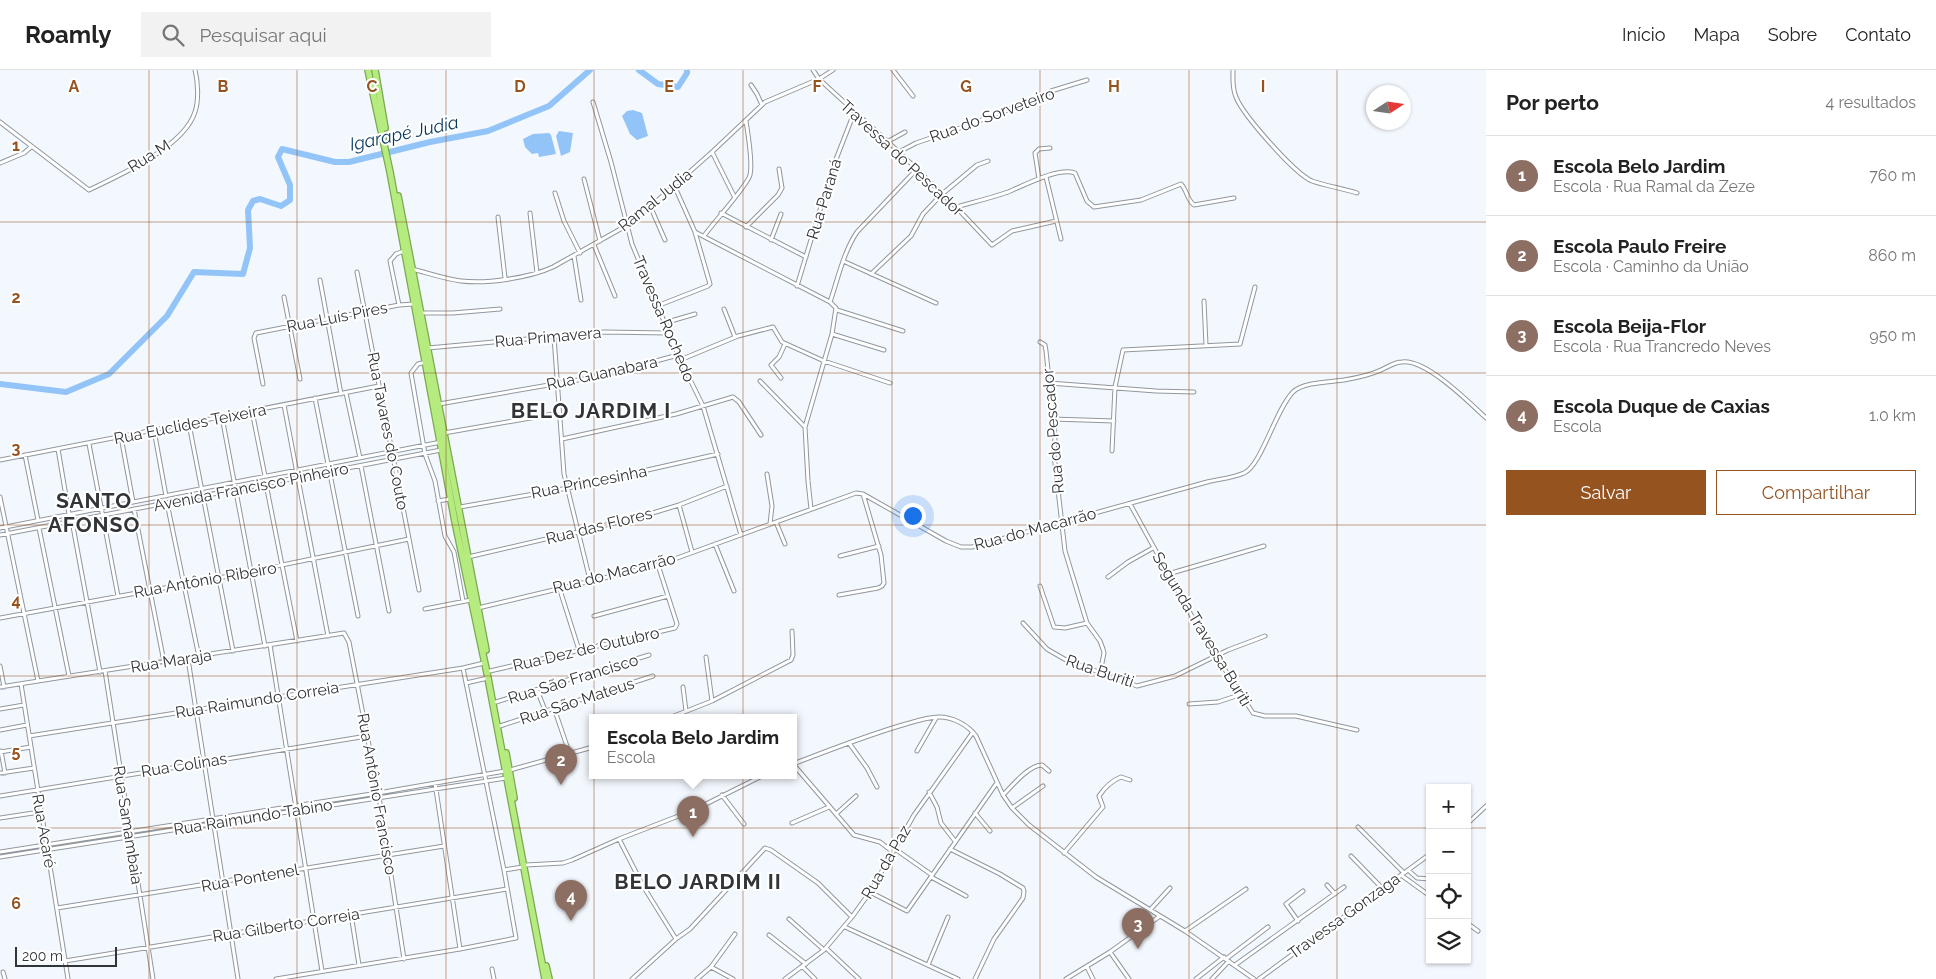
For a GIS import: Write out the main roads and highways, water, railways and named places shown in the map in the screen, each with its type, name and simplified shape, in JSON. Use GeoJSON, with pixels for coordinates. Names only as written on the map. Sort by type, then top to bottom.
{"type":"FeatureCollection","features":[{"type":"Feature","properties":{"kind":"highway"},"geometry":{"type":"LineString","coordinates":[[368,70],[382,123],[428,348],[444,433],[455,522],[507,771],[545,979]]}},
{"type":"Feature","properties":{"kind":"highway"},"geometry":{"type":"LineString","coordinates":[[375,70],[382,123]]}},
{"type":"Feature","properties":{"kind":"highway"},"geometry":{"type":"LineString","coordinates":[[392,172],[404,250],[443,450],[460,507],[496,702],[507,771],[506,778],[549,979]]}},
{"type":"Feature","properties":{"kind":"highway"},"geometry":{"type":"LineString","coordinates":[[455,522],[459,524],[462,521]]}},
{"type":"Feature","properties":{"kind":"water"},"geometry":{"type":"Polygon","coordinates":[[[633,110],[642,113],[648,136],[637,140],[630,134],[622,116],[627,111],[633,110]]]}},
{"type":"Feature","properties":{"kind":"water"},"geometry":{"type":"Polygon","coordinates":[[[559,131],[573,133],[570,152],[561,156],[556,136],[559,131]]]}},
{"type":"Feature","properties":{"kind":"water"},"geometry":{"type":"Polygon","coordinates":[[[549,133],[556,154],[539,157],[538,153],[532,154],[525,147],[523,139],[533,134],[549,133]]]}},
{"type":"Feature","properties":{"kind":"waterway","name":"Igarapé Judia"},"geometry":{"type":"LineString","coordinates":[[0,384],[66,392],[109,374],[167,316],[194,272],[243,274],[250,248],[248,210],[253,201],[260,199],[281,206],[290,200],[290,185],[278,157],[282,149],[335,162],[349,162],[430,142],[488,131],[549,106],[590,70]]}},
{"type":"Feature","properties":{"kind":"waterway","name":"Igarapé Judia"},"geometry":{"type":"LineString","coordinates":[[639,70],[658,84],[678,87],[687,70]]}},
{"type":"Feature","properties":{"kind":"place","name":"Escola Paulo Freire"},"geometry":{"type":"Point","coordinates":[561,785]}},
{"type":"Feature","properties":{"kind":"place","name":"Escola Belo Jardim"},"geometry":{"type":"Point","coordinates":[693,837]}},
{"type":"Feature","properties":{"kind":"place","name":"Escola Duque de Caxias"},"geometry":{"type":"Point","coordinates":[571,921]}},
{"type":"Feature","properties":{"kind":"place","name":"Escola Beija-Flor"},"geometry":{"type":"Point","coordinates":[1138,949]}},
{"type":"Feature","properties":{"kind":"district","name":"BELO JARDIM I"},"geometry":{"type":"Point","coordinates":[591,410]}},
{"type":"Feature","properties":{"kind":"district","name":"SANTO AFONSO"},"geometry":{"type":"Point","coordinates":[94,512]}},
{"type":"Feature","properties":{"kind":"district","name":"BELO JARDIM II"},"geometry":{"type":"Point","coordinates":[698,881]}}]}
